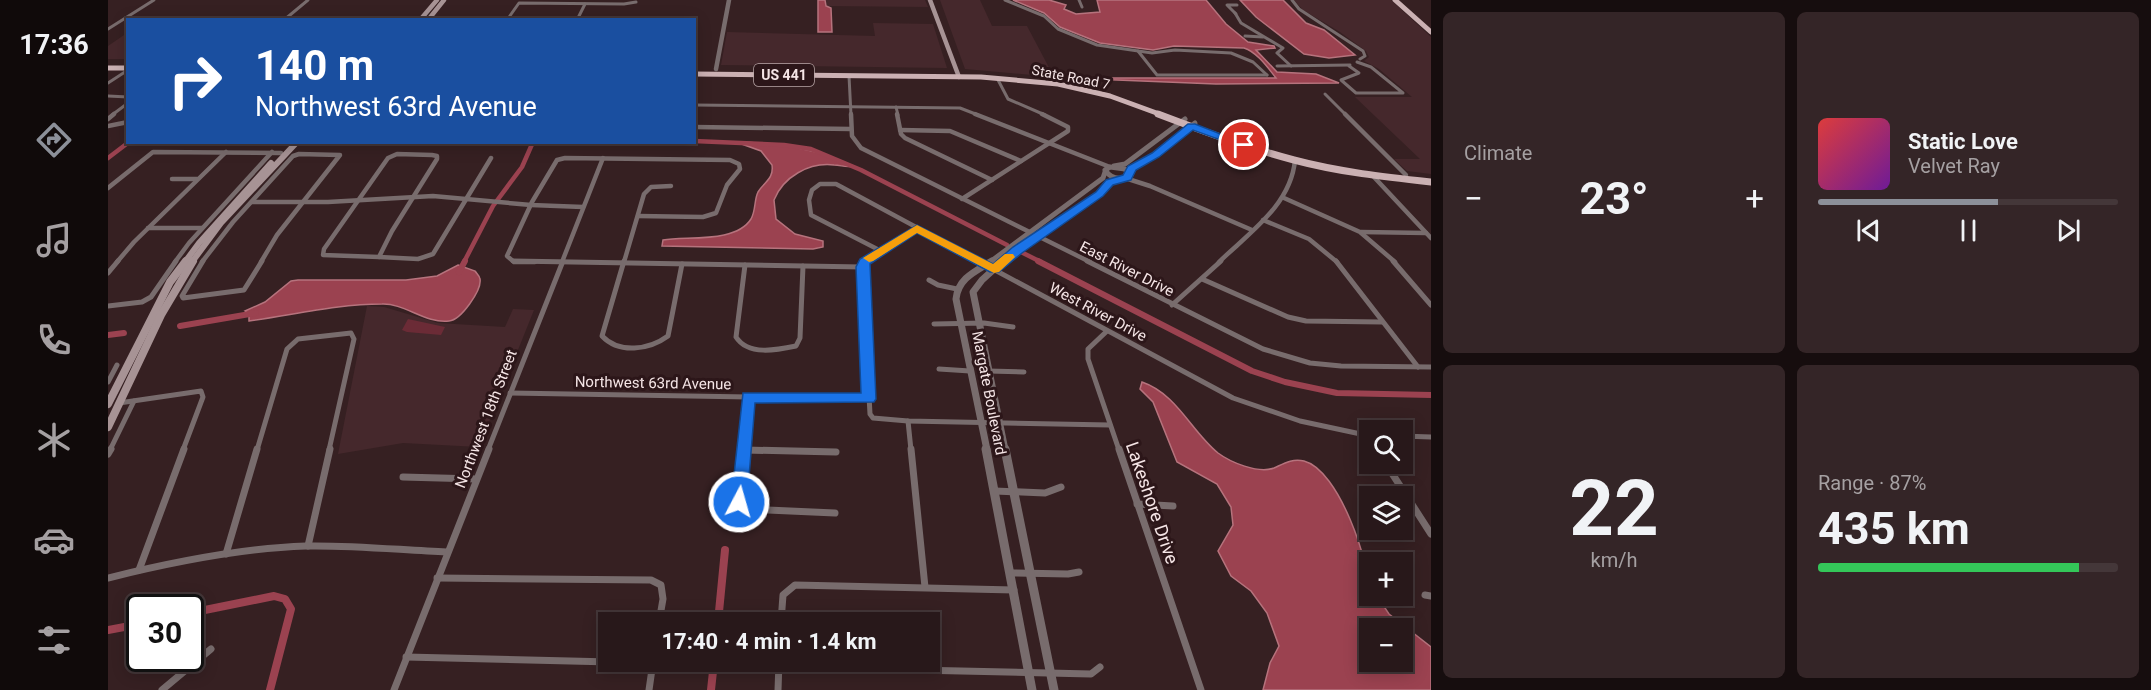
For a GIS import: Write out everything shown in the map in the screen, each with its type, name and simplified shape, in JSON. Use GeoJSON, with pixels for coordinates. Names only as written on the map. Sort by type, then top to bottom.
{"type":"FeatureCollection","features":[{"type":"Feature","properties":{"kind":"main road"},"geometry":{"type":"LineString","coordinates":[[422,18],[437,0]]}},
{"type":"Feature","properties":{"kind":"main road"},"geometry":{"type":"LineString","coordinates":[[430,18],[444,0]]}},
{"type":"Feature","properties":{"kind":"main road"},"geometry":{"type":"LineString","coordinates":[[930,0],[958,74]]}},
{"type":"Feature","properties":{"kind":"main road"},"geometry":{"type":"LineString","coordinates":[[935,0],[942,28]]}},
{"type":"Feature","properties":{"kind":"main road"},"geometry":{"type":"LineString","coordinates":[[1395,0],[1430,29]]}},
{"type":"Feature","properties":{"kind":"main road"},"geometry":{"type":"LineString","coordinates":[[1403,0],[1430,29]]}},
{"type":"Feature","properties":{"kind":"main road"},"geometry":{"type":"LineString","coordinates":[[108,63],[126,63]]}},
{"type":"Feature","properties":{"kind":"main road"},"geometry":{"type":"LineString","coordinates":[[108,68],[126,70]]}},
{"type":"Feature","properties":{"kind":"main road","name":"State Road 7"},"geometry":{"type":"LineString","coordinates":[[696,69],[958,74],[1058,84],[1094,92],[1257,145],[1322,162],[1431,181]]}},
{"type":"Feature","properties":{"kind":"main road"},"geometry":{"type":"LineString","coordinates":[[697,74],[716,69]]}},
{"type":"Feature","properties":{"kind":"main road"},"geometry":{"type":"LineString","coordinates":[[725,75],[739,70]]}},
{"type":"Feature","properties":{"kind":"main road","name":"State Road 7"},"geometry":{"type":"LineString","coordinates":[[697,74],[799,75],[867,71],[1052,79],[1112,93],[1183,121]]}},
{"type":"Feature","properties":{"kind":"main road"},"geometry":{"type":"LineString","coordinates":[[1094,92],[1112,93]]}},
{"type":"Feature","properties":{"kind":"main road","name":"State Road 7"},"geometry":{"type":"LineString","coordinates":[[1193,124],[1295,160],[1372,176],[1431,181]]}},
{"type":"Feature","properties":{"kind":"main road"},"geometry":{"type":"LineString","coordinates":[[119,403],[110,400],[170,282],[288,144]]}},
{"type":"Feature","properties":{"kind":"main road"},"geometry":{"type":"LineString","coordinates":[[239,201],[295,144]]}},
{"type":"Feature","properties":{"kind":"main road"},"geometry":{"type":"LineString","coordinates":[[1295,160],[1322,162]]}},
{"type":"Feature","properties":{"kind":"main road"},"geometry":{"type":"LineString","coordinates":[[1390,178],[1406,175]]}},
{"type":"Feature","properties":{"kind":"main road"},"geometry":{"type":"LineString","coordinates":[[109,422],[180,280],[215,228]]}},
{"type":"Feature","properties":{"kind":"street"},"geometry":{"type":"LineString","coordinates":[[108,29],[154,0]]}},
{"type":"Feature","properties":{"kind":"street"},"geometry":{"type":"LineString","coordinates":[[286,18],[308,0]]}},
{"type":"Feature","properties":{"kind":"street"},"geometry":{"type":"LineString","coordinates":[[716,69],[729,0]]}},
{"type":"Feature","properties":{"kind":"street"},"geometry":{"type":"LineString","coordinates":[[1005,0],[1036,12],[1058,29],[1084,41],[1157,53],[1175,50],[1231,52],[1253,62],[1267,75],[1156,75],[1138,51]]}},
{"type":"Feature","properties":{"kind":"street"},"geometry":{"type":"LineString","coordinates":[[1080,0],[1082,7]]}},
{"type":"Feature","properties":{"kind":"street"},"geometry":{"type":"LineString","coordinates":[[1277,66],[1349,66],[1365,56],[1363,51],[1338,32],[1304,12],[1290,0]]}},
{"type":"Feature","properties":{"kind":"street"},"geometry":{"type":"LineString","coordinates":[[508,18],[519,3],[624,4],[636,2]]}},
{"type":"Feature","properties":{"kind":"street"},"geometry":{"type":"LineString","coordinates":[[578,18],[585,4]]}},
{"type":"Feature","properties":{"kind":"street"},"geometry":{"type":"LineString","coordinates":[[1237,5],[1227,5],[1241,23],[1283,48],[1277,53],[1291,66]]}},
{"type":"Feature","properties":{"kind":"street"},"geometry":{"type":"LineString","coordinates":[[1245,36],[1265,37]]}},
{"type":"Feature","properties":{"kind":"street"},"geometry":{"type":"LineString","coordinates":[[1349,66],[1359,73],[1341,80],[1356,93],[1403,93],[1359,60]]}},
{"type":"Feature","properties":{"kind":"street"},"geometry":{"type":"LineString","coordinates":[[108,85],[126,72]]}},
{"type":"Feature","properties":{"kind":"street"},"geometry":{"type":"LineString","coordinates":[[696,127],[851,129],[849,73]]}},
{"type":"Feature","properties":{"kind":"street"},"geometry":{"type":"LineString","coordinates":[[962,199],[1068,131],[1068,127],[1008,99],[997,78]]}},
{"type":"Feature","properties":{"kind":"street"},"geometry":{"type":"LineString","coordinates":[[1325,94],[1406,175]]}},
{"type":"Feature","properties":{"kind":"street"},"geometry":{"type":"LineString","coordinates":[[108,96],[126,97]]}},
{"type":"Feature","properties":{"kind":"street"},"geometry":{"type":"LineString","coordinates":[[108,119],[126,105]]}},
{"type":"Feature","properties":{"kind":"street"},"geometry":{"type":"LineString","coordinates":[[696,105],[960,108],[1252,230]]}},
{"type":"Feature","properties":{"kind":"street"},"geometry":{"type":"LineString","coordinates":[[896,107],[900,129],[905,138],[992,180]]}},
{"type":"Feature","properties":{"kind":"street"},"geometry":{"type":"LineString","coordinates":[[929,280],[938,285],[957,289],[963,280],[1013,247],[1103,178],[1108,169],[1125,164],[1183,121]]}},
{"type":"Feature","properties":{"kind":"street"},"geometry":{"type":"LineString","coordinates":[[108,126],[126,122]]}},
{"type":"Feature","properties":{"kind":"street","name":"Margate Boulevard"},"geometry":{"type":"LineString","coordinates":[[1054,690],[973,292],[978,284],[1017,250],[1100,194],[1110,183],[1126,176],[1131,168],[1156,155],[1193,124]]}},
{"type":"Feature","properties":{"kind":"street","name":"East River Drive"},"geometry":{"type":"LineString","coordinates":[[851,129],[852,136],[861,148],[1263,349],[1310,363],[1341,366],[1431,367]]}},
{"type":"Feature","properties":{"kind":"street"},"geometry":{"type":"LineString","coordinates":[[900,129],[950,131],[1021,161]]}},
{"type":"Feature","properties":{"kind":"street"},"geometry":{"type":"LineString","coordinates":[[1164,134],[1172,134],[1173,140]]}},
{"type":"Feature","properties":{"kind":"street"},"geometry":{"type":"LineString","coordinates":[[108,188],[153,152],[281,153]]}},
{"type":"Feature","properties":{"kind":"street"},"geometry":{"type":"LineString","coordinates":[[108,273],[148,228],[226,152]]}},
{"type":"Feature","properties":{"kind":"street"},"geometry":{"type":"LineString","coordinates":[[108,306],[147,300],[202,228],[272,153]]}},
{"type":"Feature","properties":{"kind":"street"},"geometry":{"type":"LineString","coordinates":[[299,154],[340,155],[272,242],[244,290],[187,299],[182,296],[203,260],[225,230],[251,202],[293,156],[299,154]]}},
{"type":"Feature","properties":{"kind":"street"},"geometry":{"type":"LineString","coordinates":[[379,258],[392,231],[437,156],[392,155],[357,201],[324,249],[323,255],[379,258],[426,258],[433,254],[490,158]]}},
{"type":"Feature","properties":{"kind":"street"},"geometry":{"type":"LineString","coordinates":[[638,216],[703,217],[714,214],[719,210],[727,185],[740,169],[739,164],[730,160],[603,158],[557,160],[531,206],[507,256],[514,262],[862,267]]}},
{"type":"Feature","properties":{"kind":"street","name":"Northwest 18th Street"},"geometry":{"type":"LineString","coordinates":[[394,690],[603,158]]}},
{"type":"Feature","properties":{"kind":"street"},"geometry":{"type":"LineString","coordinates":[[1172,304],[1202,279],[1284,198],[1294,171],[1295,160]]}},
{"type":"Feature","properties":{"kind":"street"},"geometry":{"type":"LineString","coordinates":[[1108,169],[1126,176]]}},
{"type":"Feature","properties":{"kind":"street"},"geometry":{"type":"LineString","coordinates":[[1372,176],[1429,233],[1431,238]]}},
{"type":"Feature","properties":{"kind":"street"},"geometry":{"type":"LineString","coordinates":[[172,179],[197,179]]}},
{"type":"Feature","properties":{"kind":"street","name":"West River Drive"},"geometry":{"type":"LineString","coordinates":[[881,251],[811,215],[809,195],[813,187],[827,183],[836,184],[1236,399],[1276,414],[1359,434]]}},
{"type":"Feature","properties":{"kind":"street"},"geometry":{"type":"LineString","coordinates":[[671,186],[647,189],[622,263],[602,336],[606,342],[611,346],[651,347],[661,343],[668,336],[682,264]]}},
{"type":"Feature","properties":{"kind":"street"},"geometry":{"type":"LineString","coordinates":[[239,201],[357,201],[413,197],[464,199],[531,206],[583,207]]}},
{"type":"Feature","properties":{"kind":"street"},"geometry":{"type":"LineString","coordinates":[[1284,198],[1360,232],[1390,257],[1431,305]]}},
{"type":"Feature","properties":{"kind":"street"},"geometry":{"type":"LineString","coordinates":[[1263,220],[1309,239],[1333,257],[1418,367]]}},
{"type":"Feature","properties":{"kind":"street"},"geometry":{"type":"LineString","coordinates":[[148,228],[215,228]]}},
{"type":"Feature","properties":{"kind":"street"},"geometry":{"type":"LineString","coordinates":[[917,228],[865,261],[862,267],[870,414],[873,418],[908,421],[1110,425]]}},
{"type":"Feature","properties":{"kind":"street"},"geometry":{"type":"LineString","coordinates":[[1360,232],[1429,233]]}},
{"type":"Feature","properties":{"kind":"street"},"geometry":{"type":"LineString","coordinates":[[745,265],[736,337],[747,348],[787,349],[796,346],[800,338],[803,266]]}},
{"type":"Feature","properties":{"kind":"street"},"geometry":{"type":"LineString","coordinates":[[1202,279],[1288,317],[1306,321],[1382,322]]}},
{"type":"Feature","properties":{"kind":"street","name":"Margate Boulevard"},"geometry":{"type":"LineString","coordinates":[[957,289],[956,298],[1032,690]]}},
{"type":"Feature","properties":{"kind":"street"},"geometry":{"type":"LineString","coordinates":[[934,324],[1000,322],[1013,327]]}},
{"type":"Feature","properties":{"kind":"street","name":"Lakeshore Drive"},"geometry":{"type":"LineString","coordinates":[[1107,331],[1088,350],[1088,359],[1201,690]]}},
{"type":"Feature","properties":{"kind":"street"},"geometry":{"type":"LineString","coordinates":[[226,554],[286,349],[298,339],[351,333],[354,339],[308,546]]}},
{"type":"Feature","properties":{"kind":"street"},"geometry":{"type":"LineString","coordinates":[[108,366],[117,365],[108,382]]}},
{"type":"Feature","properties":{"kind":"street"},"geometry":{"type":"LineString","coordinates":[[939,369],[970,371]]}},
{"type":"Feature","properties":{"kind":"street"},"geometry":{"type":"LineString","coordinates":[[988,371],[1024,372]]}},
{"type":"Feature","properties":{"kind":"street"},"geometry":{"type":"LineString","coordinates":[[119,403],[201,391],[203,397],[139,570]]}},
{"type":"Feature","properties":{"kind":"street","name":"Northwest 63rd Avenue"},"geometry":{"type":"LineString","coordinates":[[510,393],[869,399]]}},
{"type":"Feature","properties":{"kind":"street"},"geometry":{"type":"LineString","coordinates":[[748,397],[739,502],[743,509],[835,513]]}},
{"type":"Feature","properties":{"kind":"street"},"geometry":{"type":"LineString","coordinates":[[108,454],[134,401]]}},
{"type":"Feature","properties":{"kind":"street"},"geometry":{"type":"LineString","coordinates":[[908,421],[925,588]]}},
{"type":"Feature","properties":{"kind":"street"},"geometry":{"type":"LineString","coordinates":[[1413,436],[1431,437]]}},
{"type":"Feature","properties":{"kind":"street"},"geometry":{"type":"LineString","coordinates":[[745,450],[836,452]]}},
{"type":"Feature","properties":{"kind":"street"},"geometry":{"type":"LineString","coordinates":[[1392,474],[1431,534]]}},
{"type":"Feature","properties":{"kind":"street"},"geometry":{"type":"LineString","coordinates":[[403,477],[476,479]]}},
{"type":"Feature","properties":{"kind":"street"},"geometry":{"type":"LineString","coordinates":[[995,491],[1045,493],[1061,487]]}},
{"type":"Feature","properties":{"kind":"street"},"geometry":{"type":"LineString","coordinates":[[1137,504],[1173,506]]}},
{"type":"Feature","properties":{"kind":"street"},"geometry":{"type":"LineString","coordinates":[[108,578],[226,554],[308,546],[447,552]]}},
{"type":"Feature","properties":{"kind":"street"},"geometry":{"type":"LineString","coordinates":[[1011,573],[1068,574],[1078,572]]}},
{"type":"Feature","properties":{"kind":"street"},"geometry":{"type":"LineString","coordinates":[[437,578],[651,580],[661,585],[663,599],[661,612]]}},
{"type":"Feature","properties":{"kind":"street"},"geometry":{"type":"LineString","coordinates":[[781,612],[782,594],[786,588],[795,585],[1014,590]]}},
{"type":"Feature","properties":{"kind":"street"},"geometry":{"type":"LineString","coordinates":[[162,690],[211,649]]}},
{"type":"Feature","properties":{"kind":"street"},"geometry":{"type":"LineString","coordinates":[[406,657],[598,661]]}},
{"type":"Feature","properties":{"kind":"street"},"geometry":{"type":"LineString","coordinates":[[940,669],[1091,674],[1100,667]]}},
{"type":"Feature","properties":{"kind":"street"},"geometry":{"type":"LineString","coordinates":[[648,690],[651,672]]}},
{"type":"Feature","properties":{"kind":"street"},"geometry":{"type":"LineString","coordinates":[[778,690],[779,672]]}},
{"type":"Feature","properties":{"kind":"shaded area"},"geometry":{"type":"Polygon","coordinates":[[[818,0],[825,0],[826,6],[831,8],[832,32],[818,32],[818,0]]]}},
{"type":"Feature","properties":{"kind":"shaded area"},"geometry":{"type":"Polygon","coordinates":[[[826,0],[925,0],[928,7],[826,6],[826,0]]]}},
{"type":"Feature","properties":{"kind":"shaded area"},"geometry":{"type":"Polygon","coordinates":[[[940,0],[980,0],[992,26],[1027,26],[1054,77],[965,69],[940,0]]]}},
{"type":"Feature","properties":{"kind":"shaded area"},"geometry":{"type":"Polygon","coordinates":[[[1013,0],[1049,0],[1066,5],[1064,9],[1076,14],[1100,12],[1097,0],[1206,0],[1226,24],[1248,42],[1274,46],[1275,48],[1256,50],[1277,72],[1316,74],[1339,83],[1216,84],[1067,78],[1276,78],[1258,57],[1244,48],[1174,46],[1153,50],[1100,43],[1060,27],[1044,13],[1013,0]]]}},
{"type":"Feature","properties":{"kind":"shaded area"},"geometry":{"type":"Polygon","coordinates":[[[1240,0],[1283,0],[1306,23],[1324,30],[1355,55],[1329,58],[1304,54],[1256,17],[1240,0]]]}},
{"type":"Feature","properties":{"kind":"shaded area"},"geometry":{"type":"Polygon","coordinates":[[[1294,0],[1391,0],[1431,37],[1431,174],[1407,171],[1394,159],[1420,159],[1355,97],[1412,97],[1379,69],[1364,61],[1369,57],[1366,51],[1303,10],[1294,0]]]}},
{"type":"Feature","properties":{"kind":"shaded area"},"geometry":{"type":"Polygon","coordinates":[[[873,23],[933,24],[947,68],[721,65],[727,32],[875,36],[873,23]]]}},
{"type":"Feature","properties":{"kind":"shaded area"},"geometry":{"type":"Polygon","coordinates":[[[126,34],[126,59],[108,59],[108,46],[126,34]]]}},
{"type":"Feature","properties":{"kind":"shaded area"},"geometry":{"type":"Polygon","coordinates":[[[736,142],[796,148],[825,155],[853,166],[825,165],[806,169],[790,178],[774,200],[776,219],[795,234],[823,241],[823,247],[813,249],[662,246],[663,240],[711,237],[734,232],[744,227],[751,219],[757,195],[770,177],[772,165],[761,151],[736,142]]]}},
{"type":"Feature","properties":{"kind":"shaded area"},"geometry":{"type":"Polygon","coordinates":[[[458,265],[475,271],[480,277],[480,284],[465,310],[449,321],[432,319],[399,307],[382,304],[332,308],[249,321],[249,314],[245,311],[265,302],[291,281],[406,280],[437,276],[458,265]]]}},
{"type":"Feature","properties":{"kind":"shaded area"},"geometry":{"type":"Polygon","coordinates":[[[367,306],[384,307],[438,323],[505,327],[513,309],[534,310],[479,447],[403,443],[338,454],[367,306]]]}},
{"type":"Feature","properties":{"kind":"shaded area"},"geometry":{"type":"Polygon","coordinates":[[[408,319],[445,327],[441,335],[407,332],[402,330],[408,319]]]}},
{"type":"Feature","properties":{"kind":"shaded area"},"geometry":{"type":"Polygon","coordinates":[[[1142,382],[1165,395],[1208,444],[1218,453],[1237,463],[1252,468],[1267,469],[1300,460],[1317,468],[1329,481],[1340,499],[1362,552],[1359,552],[1359,606],[1384,606],[1394,618],[1359,618],[1359,672],[1413,672],[1413,633],[1431,647],[1431,690],[1263,690],[1270,663],[1279,646],[1267,613],[1251,591],[1231,576],[1218,551],[1233,525],[1231,507],[1217,484],[1177,462],[1153,402],[1140,389],[1142,382]]]}},
{"type":"Feature","properties":{"kind":"waterway"},"geometry":{"type":"LineString","coordinates":[[696,141],[784,145],[811,149],[861,170],[1007,245]]}},
{"type":"Feature","properties":{"kind":"waterway"},"geometry":{"type":"LineString","coordinates":[[108,158],[126,144]]}},
{"type":"Feature","properties":{"kind":"waterway"},"geometry":{"type":"LineString","coordinates":[[464,262],[493,206],[522,167],[532,144]]}},
{"type":"Feature","properties":{"kind":"waterway"},"geometry":{"type":"LineString","coordinates":[[1021,252],[1041,262]]}},
{"type":"Feature","properties":{"kind":"waterway"},"geometry":{"type":"LineString","coordinates":[[459,272],[465,261]]}},
{"type":"Feature","properties":{"kind":"waterway"},"geometry":{"type":"LineString","coordinates":[[1038,261],[1252,371],[1285,382],[1337,393],[1431,395]]}},
{"type":"Feature","properties":{"kind":"waterway"},"geometry":{"type":"LineString","coordinates":[[180,326],[256,313]]}},
{"type":"Feature","properties":{"kind":"waterway"},"geometry":{"type":"LineString","coordinates":[[108,335],[124,333]]}},
{"type":"Feature","properties":{"kind":"waterway"},"geometry":{"type":"LineString","coordinates":[[719,612],[725,550]]}},
{"type":"Feature","properties":{"kind":"waterway"},"geometry":{"type":"LineString","coordinates":[[204,610],[274,596],[285,599],[291,609],[270,690]]}},
{"type":"Feature","properties":{"kind":"waterway"},"geometry":{"type":"LineString","coordinates":[[108,630],[126,627]]}},
{"type":"Feature","properties":{"kind":"waterway"},"geometry":{"type":"LineString","coordinates":[[711,690],[713,672]]}},
{"type":"Feature","properties":{"kind":"slow traffic"},"geometry":{"type":"LineString","coordinates":[[869,258],[917,228],[994,270],[1009,257]]}},
{"type":"Feature","properties":{"kind":"route"},"geometry":{"type":"LineString","coordinates":[[739,502],[748,397],[869,399],[862,267],[865,261],[917,228],[994,270],[1017,250],[1053,228],[1100,194],[1110,183],[1129,176],[1128,172],[1131,168],[1156,155],[1191,126],[1244,145]]}}]}
